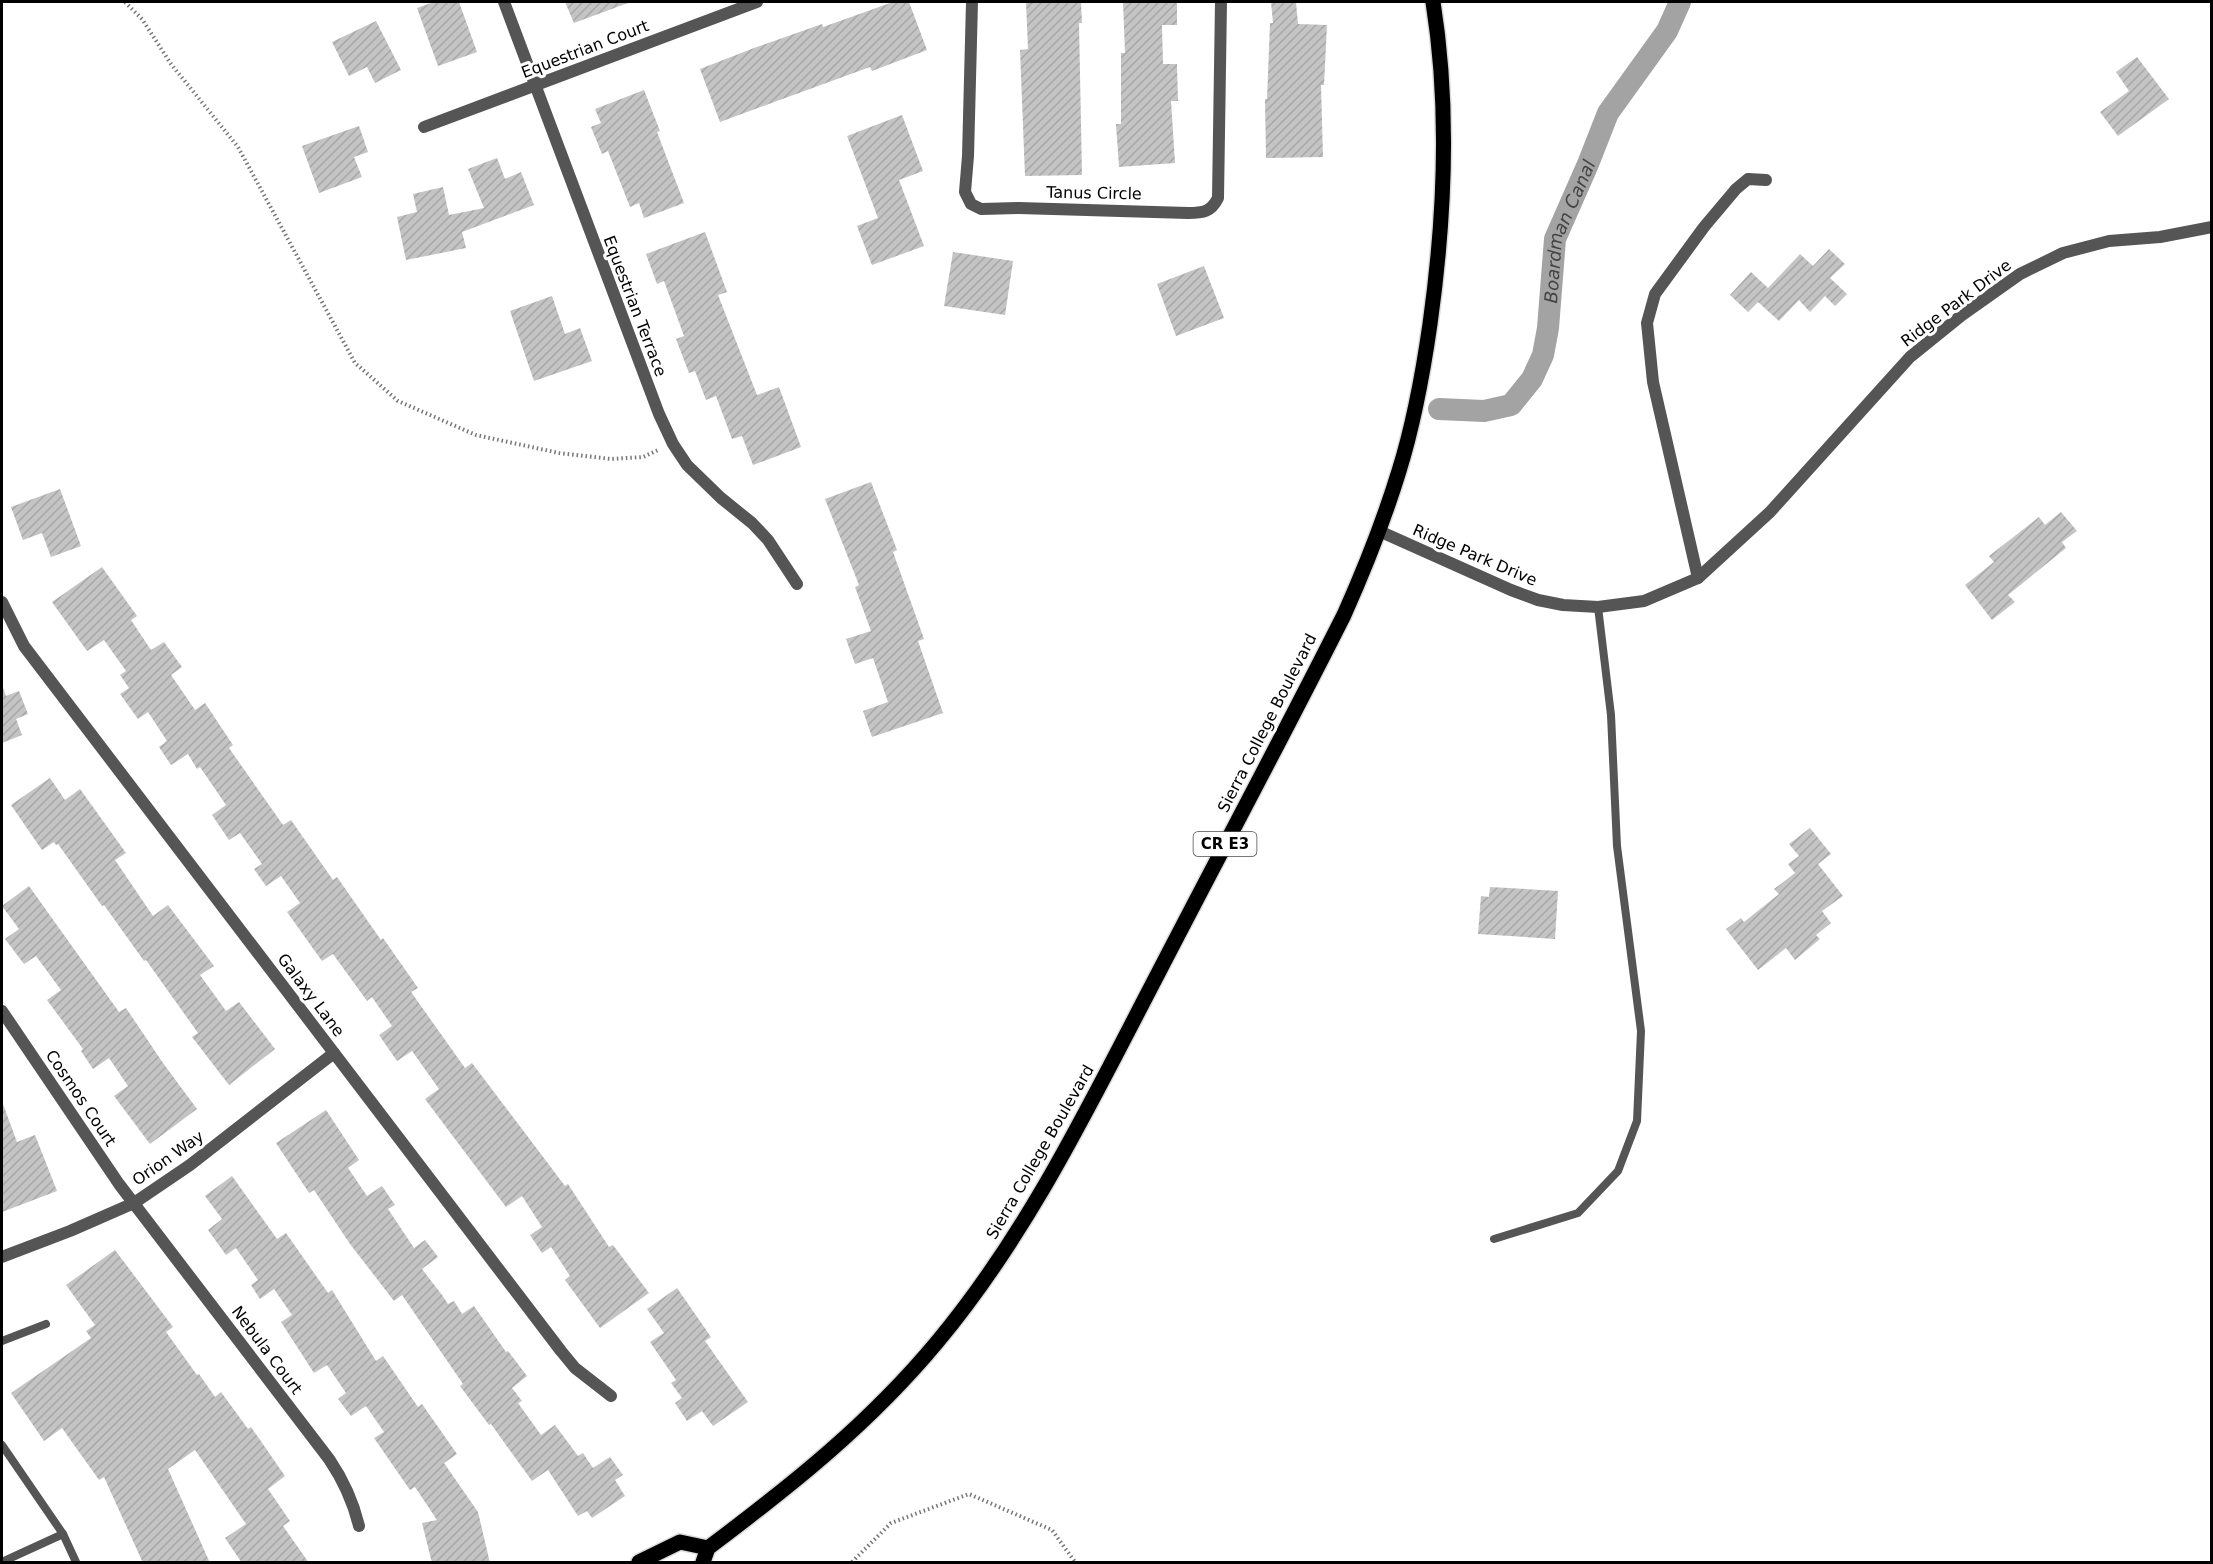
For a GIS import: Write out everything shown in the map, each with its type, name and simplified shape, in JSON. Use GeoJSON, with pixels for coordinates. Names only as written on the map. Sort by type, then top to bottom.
{"type":"FeatureCollection","features":[{"type":"Feature","properties":{"kind":"main road","name":"Sierra College Boulevard"},"geometry":{"type":"LineString","coordinates":[[639,1563],[680,1542],[705,1555],[789,1486],[868,1417],[936,1343],[996,1264],[1058,1164],[1335,633],[1379,531],[1400,469],[1418,394],[1440,249],[1443,193],[1443,114],[1433,2]]}},
{"type":"Feature","properties":{"kind":"street","name":"Equestrian Terrace"},"geometry":{"type":"LineString","coordinates":[[504,2],[659,414],[673,444],[700,479],[768,540],[796,584]]}},
{"type":"Feature","properties":{"kind":"street","name":"Equestrian Court"},"geometry":{"type":"LineString","coordinates":[[424,127],[757,2]]}},
{"type":"Feature","properties":{"kind":"street","name":"Tanus Circle"},"geometry":{"type":"LineString","coordinates":[[972,2],[969,156],[965,192],[971,204],[981,210],[1019,208],[1188,213],[1202,213],[1212,208],[1218,198],[1221,2]]}},
{"type":"Feature","properties":{"kind":"street"},"geometry":{"type":"LineString","coordinates":[[1698,578],[1653,382],[1647,323],[1655,294],[1704,227],[1736,189],[1748,179],[1766,180]]}},
{"type":"Feature","properties":{"kind":"street","name":"Ridge Park Drive"},"geometry":{"type":"LineString","coordinates":[[1379,531],[1538,600],[1563,605],[1598,607],[1644,601],[1698,578],[1770,512],[1910,357],[1962,315],[2020,274],[2063,253],[2109,241],[2160,237],[2211,227]]}},
{"type":"Feature","properties":{"kind":"street","name":"Galaxy Lane"},"geometry":{"type":"LineString","coordinates":[[2,602],[7,627],[30,653],[561,1351],[575,1368],[610,1396]]}},
{"type":"Feature","properties":{"kind":"street","name":"Cosmos Court"},"geometry":{"type":"LineString","coordinates":[[2,1011],[134,1203]]}},
{"type":"Feature","properties":{"kind":"street","name":"Orion Way"},"geometry":{"type":"LineString","coordinates":[[2,1257],[134,1203],[190,1165],[334,1053]]}},
{"type":"Feature","properties":{"kind":"street","name":"Nebula Court"},"geometry":{"type":"LineString","coordinates":[[134,1203],[329,1459],[344,1481],[353,1502],[359,1526]]}},
{"type":"Feature","properties":{"kind":"lane"},"geometry":{"type":"LineString","coordinates":[[1494,1239],[1578,1213],[1618,1171],[1637,1121],[1641,1031],[1617,846],[1611,715],[1598,607]]}},
{"type":"Feature","properties":{"kind":"lane"},"geometry":{"type":"LineString","coordinates":[[2,1341],[46,1324]]}},
{"type":"Feature","properties":{"kind":"lane"},"geometry":{"type":"LineString","coordinates":[[2,1445],[63,1534],[76,1563]]}},
{"type":"Feature","properties":{"kind":"lane"},"geometry":{"type":"LineString","coordinates":[[2,1562],[63,1534]]}},
{"type":"Feature","properties":{"kind":"path"},"geometry":{"type":"LineString","coordinates":[[125,2],[142,19],[171,64],[238,147],[355,363],[398,401],[476,435],[559,453],[611,459],[643,457],[673,444]]}},
{"type":"Feature","properties":{"kind":"path"},"geometry":{"type":"LineString","coordinates":[[852,1563],[891,1523],[969,1494],[1052,1530],[1075,1563]]}},
{"type":"Feature","properties":{"kind":"building"},"geometry":{"type":"Polygon","coordinates":[[[434,2],[459,2],[477,52],[438,66],[417,8],[434,2]]]}},
{"type":"Feature","properties":{"kind":"building"},"geometry":{"type":"Polygon","coordinates":[[[565,2],[628,2],[628,3],[574,23],[565,2]]]}},
{"type":"Feature","properties":{"kind":"building"},"geometry":{"type":"Polygon","coordinates":[[[893,2],[909,2],[927,50],[872,71],[870,67],[720,122],[700,69],[822,24],[823,27],[893,2]]]}},
{"type":"Feature","properties":{"kind":"building"},"geometry":{"type":"Polygon","coordinates":[[[1026,2],[1081,2],[1082,23],[1079,23],[1082,175],[1025,176],[1020,50],[1028,49],[1026,2]]]}},
{"type":"Feature","properties":{"kind":"building"},"geometry":{"type":"Polygon","coordinates":[[[1123,2],[1177,2],[1177,25],[1162,25],[1163,64],[1177,64],[1178,101],[1171,101],[1175,163],[1119,167],[1116,124],[1121,124],[1121,53],[1125,53],[1123,2]]]}},
{"type":"Feature","properties":{"kind":"building"},"geometry":{"type":"Polygon","coordinates":[[[1271,2],[1296,2],[1298,24],[1327,25],[1324,85],[1321,85],[1323,157],[1266,158],[1265,99],[1267,99],[1270,23],[1273,23],[1271,2]]]}},
{"type":"Feature","properties":{"kind":"building"},"geometry":{"type":"Polygon","coordinates":[[[376,21],[401,70],[375,83],[367,67],[349,76],[332,42],[376,21]]]}},
{"type":"Feature","properties":{"kind":"building"},"geometry":{"type":"Polygon","coordinates":[[[2137,57],[2169,99],[2118,136],[2100,112],[2129,91],[2116,72],[2137,57]]]}},
{"type":"Feature","properties":{"kind":"building"},"geometry":{"type":"Polygon","coordinates":[[[644,90],[684,203],[644,218],[639,203],[630,207],[608,151],[602,154],[591,127],[601,123],[595,109],[644,90]]]}},
{"type":"Feature","properties":{"kind":"building"},"geometry":{"type":"Polygon","coordinates":[[[902,115],[923,171],[899,180],[924,246],[872,265],[857,226],[878,218],[847,136],[902,115]]]}},
{"type":"Feature","properties":{"kind":"building"},"geometry":{"type":"Polygon","coordinates":[[[359,126],[368,152],[354,157],[362,177],[319,193],[302,146],[359,126]]]}},
{"type":"Feature","properties":{"kind":"building"},"geometry":{"type":"Polygon","coordinates":[[[497,158],[505,179],[521,172],[534,205],[462,232],[466,248],[406,260],[397,217],[417,212],[413,194],[443,187],[449,215],[484,208],[468,169],[497,158]]]}},
{"type":"Feature","properties":{"kind":"building"},"geometry":{"type":"Polygon","coordinates":[[[705,232],[727,292],[718,295],[757,395],[779,387],[801,447],[753,465],[742,436],[732,439],[716,396],[706,400],[695,371],[689,373],[676,339],[684,336],[664,281],[657,284],[646,254],[705,232]]]}},
{"type":"Feature","properties":{"kind":"building"},"geometry":{"type":"Polygon","coordinates":[[[1829,249],[1845,264],[1830,278],[1847,294],[1835,306],[1825,296],[1810,312],[1799,300],[1779,321],[1758,302],[1748,312],[1730,295],[1751,272],[1768,288],[1800,254],[1813,266],[1829,249]]]}},
{"type":"Feature","properties":{"kind":"building"},"geometry":{"type":"Polygon","coordinates":[[[953,252],[1013,261],[1005,315],[944,306],[953,252]]]}},
{"type":"Feature","properties":{"kind":"building"},"geometry":{"type":"Polygon","coordinates":[[[1204,266],[1224,318],[1176,336],[1157,284],[1204,266]]]}},
{"type":"Feature","properties":{"kind":"building"},"geometry":{"type":"Polygon","coordinates":[[[552,296],[565,334],[580,328],[592,361],[534,381],[510,311],[552,296]]]}},
{"type":"Feature","properties":{"kind":"building"},"geometry":{"type":"Polygon","coordinates":[[[871,482],[897,550],[893,552],[924,639],[918,641],[943,713],[872,737],[863,711],[888,702],[873,658],[855,664],[846,639],[871,631],[855,587],[859,585],[825,499],[871,482]]]}},
{"type":"Feature","properties":{"kind":"building"},"geometry":{"type":"Polygon","coordinates":[[[60,489],[81,546],[51,557],[42,533],[23,540],[11,507],[60,489]]]}},
{"type":"Feature","properties":{"kind":"building"},"geometry":{"type":"Polygon","coordinates":[[[2061,512],[2077,531],[2062,542],[2066,548],[2008,595],[2015,602],[1992,620],[1965,585],[1994,562],[1989,556],[2039,517],[2045,525],[2061,512]]]}},
{"type":"Feature","properties":{"kind":"building"},"geometry":{"type":"Polygon","coordinates":[[[102,567],[137,616],[131,620],[151,650],[164,642],[182,667],[171,675],[195,710],[205,703],[233,745],[229,748],[283,825],[291,820],[333,880],[337,877],[381,940],[383,938],[418,988],[411,992],[465,1068],[472,1063],[565,1186],[568,1184],[609,1247],[613,1245],[649,1293],[600,1328],[565,1280],[570,1276],[551,1247],[542,1253],[530,1235],[542,1227],[522,1196],[506,1207],[425,1099],[439,1089],[412,1051],[397,1061],[379,1035],[392,1026],[372,997],[367,1001],[333,954],[322,961],[287,912],[300,903],[281,876],[266,886],[254,869],[262,864],[240,833],[229,840],[212,815],[226,805],[200,767],[197,769],[188,754],[171,765],[159,747],[167,741],[148,712],[138,719],[120,694],[129,688],[120,675],[126,671],[104,640],[87,651],[52,602],[102,567]]]}},
{"type":"Feature","properties":{"kind":"building"},"geometry":{"type":"Polygon","coordinates":[[[2,685],[6,696],[19,691],[28,714],[16,719],[22,735],[2,743],[2,685]]]}},
{"type":"Feature","properties":{"kind":"building"},"geometry":{"type":"Polygon","coordinates":[[[50,778],[65,800],[80,789],[126,853],[115,860],[153,916],[168,905],[214,966],[200,975],[226,1011],[239,1002],[275,1049],[229,1085],[192,1037],[198,1033],[58,844],[54,842],[42,850],[11,805],[50,778]]]}},
{"type":"Feature","properties":{"kind":"building"},"geometry":{"type":"Polygon","coordinates":[[[1810,828],[1831,854],[1818,864],[1843,896],[1822,911],[1831,923],[1816,935],[1820,939],[1795,960],[1786,948],[1758,970],[1726,929],[1741,918],[1744,922],[1779,894],[1774,889],[1795,873],[1788,864],[1799,856],[1789,844],[1810,828]]]}},
{"type":"Feature","properties":{"kind":"building"},"geometry":{"type":"Polygon","coordinates":[[[29,886],[119,1012],[126,1008],[197,1109],[150,1144],[114,1096],[128,1086],[109,1058],[93,1069],[81,1051],[83,1049],[47,1000],[61,990],[36,956],[24,964],[5,939],[19,929],[2,906],[29,886]]]}},
{"type":"Feature","properties":{"kind":"building"},"geometry":{"type":"Polygon","coordinates":[[[1490,887],[1558,891],[1555,939],[1478,934],[1481,896],[1489,897],[1490,887]]]}},
{"type":"Feature","properties":{"kind":"building"},"geometry":{"type":"Polygon","coordinates":[[[2,1104],[17,1142],[35,1135],[57,1191],[2,1212],[2,1104]]]}},
{"type":"Feature","properties":{"kind":"building"},"geometry":{"type":"Polygon","coordinates":[[[326,1110],[359,1160],[348,1168],[367,1196],[382,1186],[395,1205],[388,1209],[414,1248],[425,1240],[438,1257],[422,1269],[448,1304],[454,1301],[462,1314],[474,1306],[506,1352],[508,1351],[527,1376],[512,1388],[522,1401],[518,1403],[541,1435],[555,1425],[578,1456],[583,1453],[593,1468],[610,1457],[623,1475],[615,1480],[625,1496],[592,1518],[587,1511],[578,1516],[548,1470],[532,1481],[460,1386],[463,1384],[402,1295],[394,1301],[350,1244],[314,1190],[309,1193],[276,1143],[326,1110]]]}},
{"type":"Feature","properties":{"kind":"building"},"geometry":{"type":"Polygon","coordinates":[[[232,1176],[277,1239],[286,1233],[328,1293],[332,1290],[376,1361],[383,1356],[418,1407],[422,1404],[457,1454],[444,1463],[478,1512],[490,1563],[432,1563],[422,1523],[437,1520],[415,1487],[410,1490],[374,1438],[384,1432],[366,1406],[351,1416],[338,1399],[346,1393],[327,1365],[314,1373],[281,1322],[292,1315],[274,1289],[260,1299],[251,1285],[258,1280],[236,1248],[226,1255],[208,1230],[222,1219],[205,1196],[232,1176]]]}},
{"type":"Feature","properties":{"kind":"building"},"geometry":{"type":"Polygon","coordinates":[[[115,1250],[173,1327],[166,1332],[197,1375],[199,1374],[215,1397],[221,1392],[248,1429],[251,1427],[285,1476],[268,1489],[290,1521],[283,1526],[309,1563],[242,1563],[225,1538],[246,1524],[195,1450],[168,1469],[210,1563],[143,1563],[104,1477],[99,1480],[62,1428],[44,1441],[11,1393],[91,1338],[86,1331],[95,1325],[66,1285],[115,1250]]]}},
{"type":"Feature","properties":{"kind":"building"},"geometry":{"type":"Polygon","coordinates":[[[677,1288],[711,1337],[705,1341],[748,1402],[713,1426],[702,1411],[687,1421],[675,1403],[682,1398],[671,1383],[676,1380],[650,1342],[664,1333],[647,1309],[677,1288]]]}},
{"type":"Feature","properties":{"kind":"waterway","name":"Boardman Canal"},"geometry":{"type":"LineString","coordinates":[[1439,409],[1484,411],[1511,405],[1532,379],[1543,355],[1548,328],[1555,239],[1608,113],[1667,31],[1680,2]]}}]}
